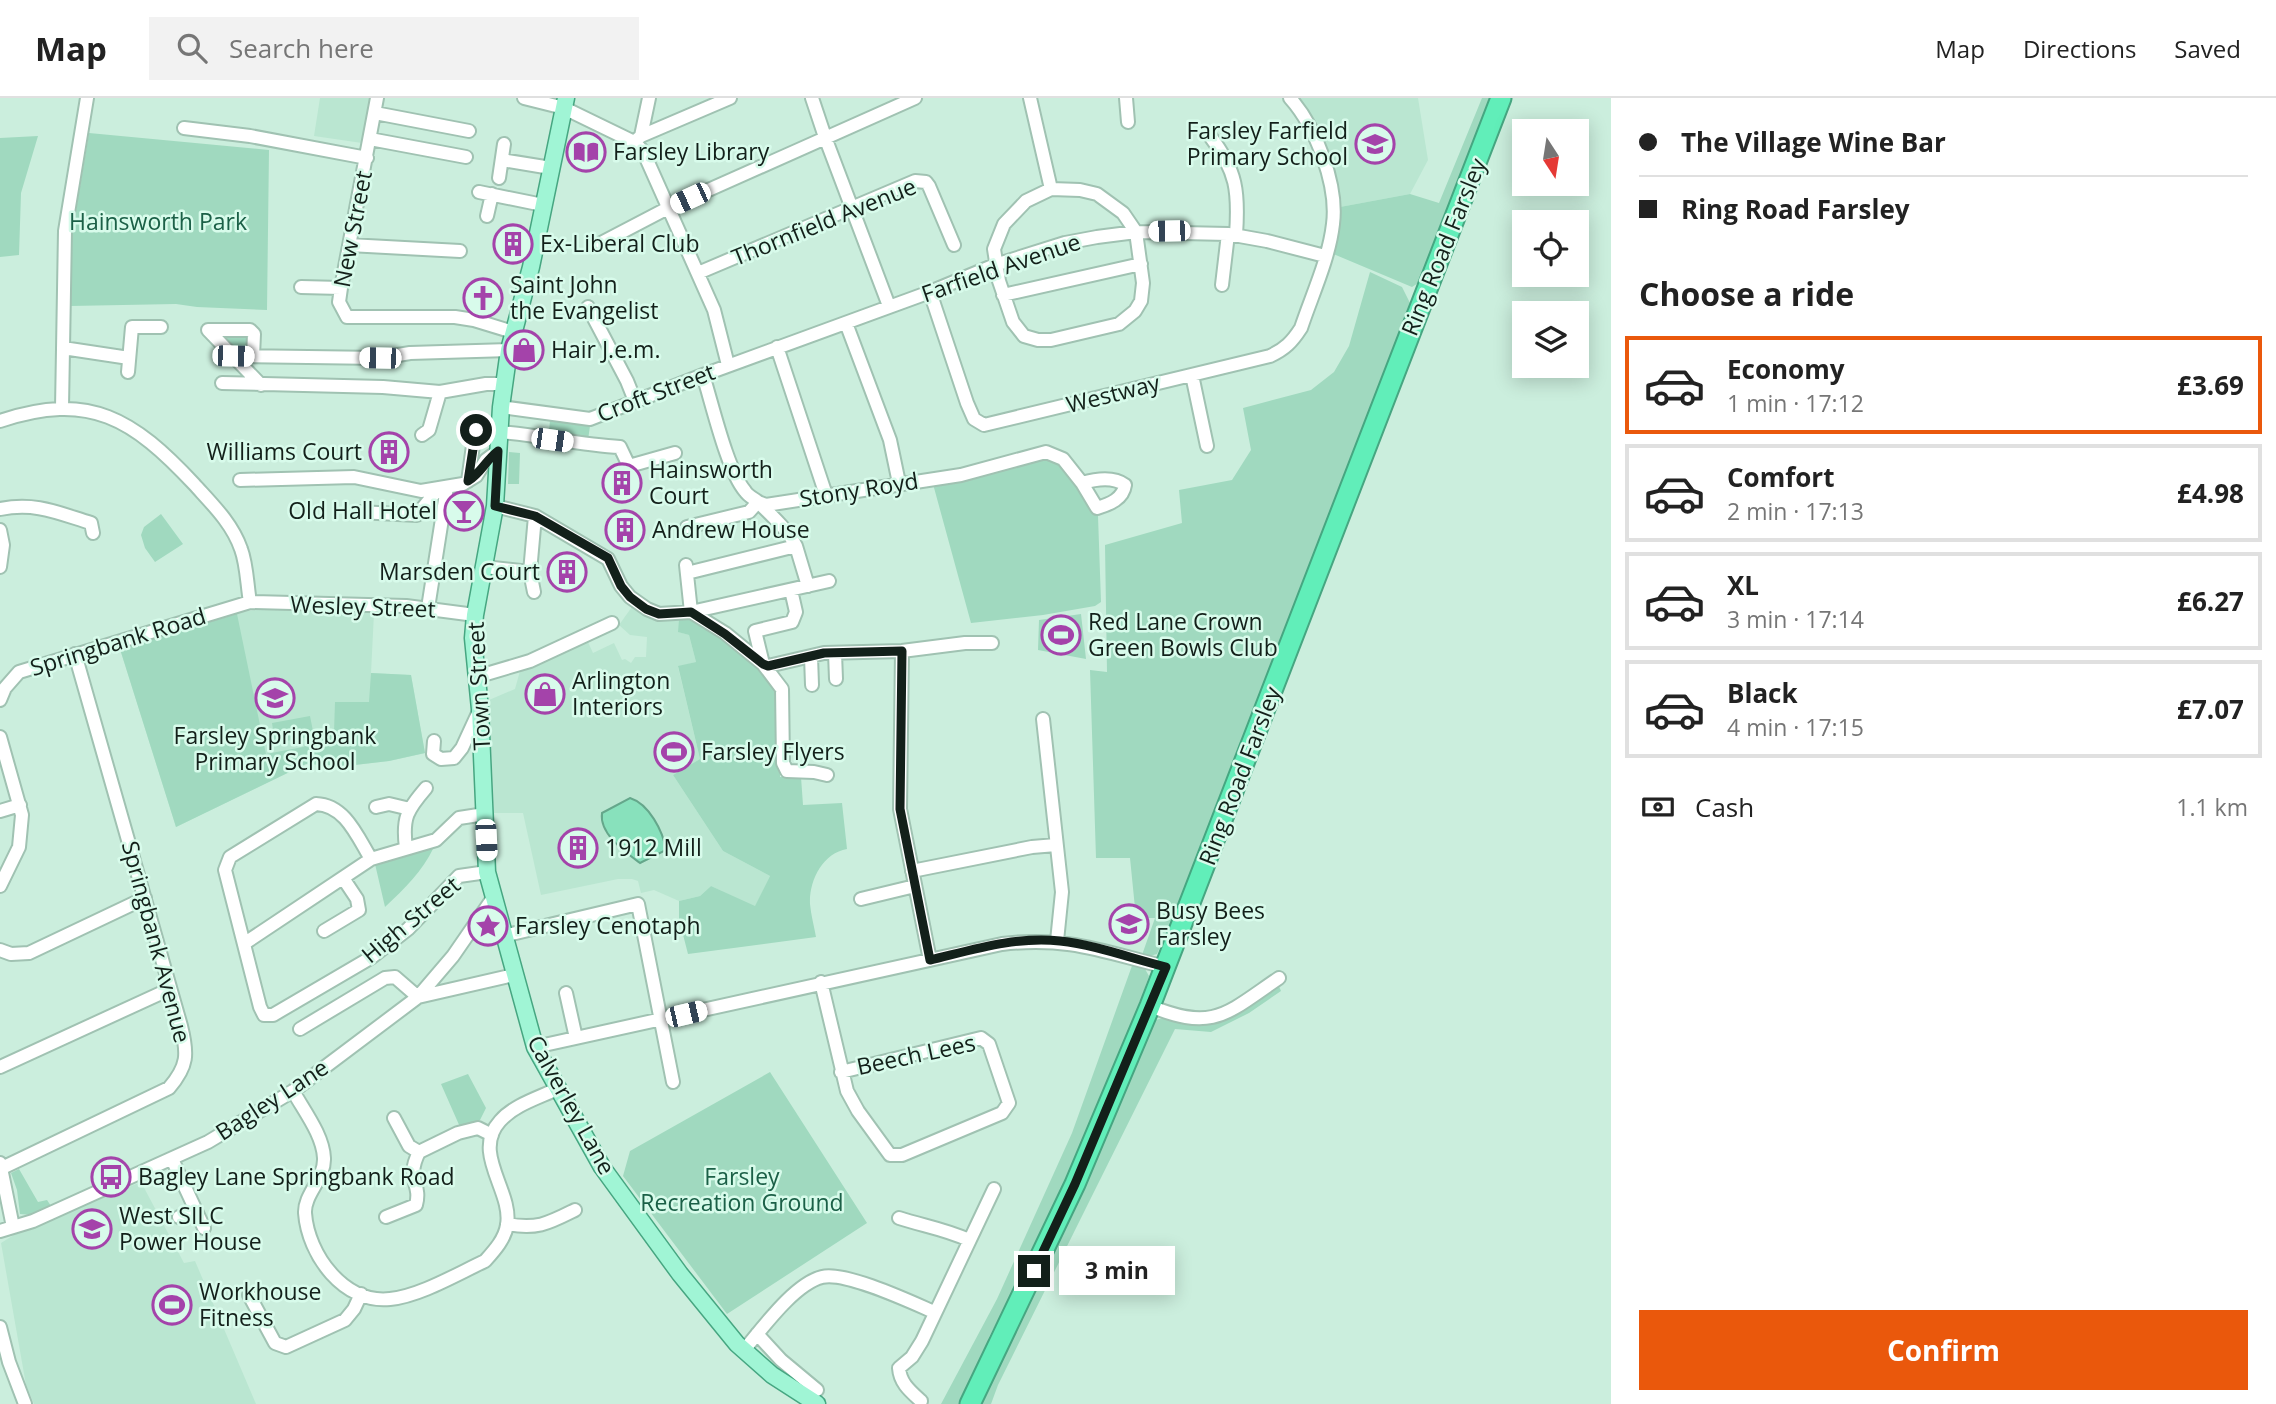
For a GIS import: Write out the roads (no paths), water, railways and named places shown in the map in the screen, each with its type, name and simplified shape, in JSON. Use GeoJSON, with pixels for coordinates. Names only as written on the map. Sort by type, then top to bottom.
{"type":"FeatureCollection","features":[{"type":"Feature","properties":{"kind":"highway","name":"Ring Road Farsley"},"geometry":{"type":"LineString","coordinates":[[970,1404],[1075,1184],[1166,967],[1501,98]]}},
{"type":"Feature","properties":{"kind":"main road","name":"Town Street"},"geometry":{"type":"LineString","coordinates":[[493,898],[487,872],[480,709],[473,638],[475,615],[495,506],[500,407],[509,350],[531,267],[565,103]]}},
{"type":"Feature","properties":{"kind":"main road","name":"Calverley Lane"},"geometry":{"type":"LineString","coordinates":[[493,898],[535,1047],[602,1167],[680,1273],[744,1350],[772,1375],[817,1397]]}},
{"type":"Feature","properties":{"kind":"street"},"geometry":{"type":"LineString","coordinates":[[62,408],[65,232],[87,98]]}},
{"type":"Feature","properties":{"kind":"street","name":"New Street"},"geometry":{"type":"LineString","coordinates":[[377,98],[339,302],[347,317],[455,317],[513,332]]}},
{"type":"Feature","properties":{"kind":"street"},"geometry":{"type":"LineString","coordinates":[[524,98],[565,103],[638,139]]}},
{"type":"Feature","properties":{"kind":"street"},"geometry":{"type":"LineString","coordinates":[[649,98],[638,139],[714,310],[728,365]]}},
{"type":"Feature","properties":{"kind":"street"},"geometry":{"type":"LineString","coordinates":[[812,98],[889,306]]}},
{"type":"Feature","properties":{"kind":"street"},"geometry":{"type":"LineString","coordinates":[[601,243],[668,208],[915,98]]}},
{"type":"Feature","properties":{"kind":"street"},"geometry":{"type":"LineString","coordinates":[[1030,98],[1051,189]]}},
{"type":"Feature","properties":{"kind":"street"},"geometry":{"type":"LineString","coordinates":[[1126,98],[1128,122]]}},
{"type":"Feature","properties":{"kind":"street","name":"Westway"},"geometry":{"type":"LineString","coordinates":[[930,292],[967,403],[974,419],[984,425],[1283,351],[1301,328],[1325,256],[1333,225],[1334,204],[1326,168],[1315,139],[1290,98]]}},
{"type":"Feature","properties":{"kind":"street"},"geometry":{"type":"LineString","coordinates":[[638,139],[725,99]]}},
{"type":"Feature","properties":{"kind":"street"},"geometry":{"type":"LineString","coordinates":[[375,113],[469,131]]}},
{"type":"Feature","properties":{"kind":"street"},"geometry":{"type":"LineString","coordinates":[[184,128],[250,136],[367,158]]}},
{"type":"Feature","properties":{"kind":"street"},"geometry":{"type":"LineString","coordinates":[[1210,136],[1229,165],[1238,199],[1222,285]]}},
{"type":"Feature","properties":{"kind":"street"},"geometry":{"type":"LineString","coordinates":[[370,139],[466,157]]}},
{"type":"Feature","properties":{"kind":"street"},"geometry":{"type":"LineString","coordinates":[[499,178],[504,144]]}},
{"type":"Feature","properties":{"kind":"street"},"geometry":{"type":"LineString","coordinates":[[502,160],[551,169]]}},
{"type":"Feature","properties":{"kind":"street","name":"Thornfield Avenue"},"geometry":{"type":"LineString","coordinates":[[698,273],[915,181],[926,182],[954,245]]}},
{"type":"Feature","properties":{"kind":"street"},"geometry":{"type":"LineString","coordinates":[[1051,189],[1080,190],[1097,194],[1123,213],[1136,232],[1143,283],[1141,301],[1135,311],[1119,324],[1051,340],[1038,340],[1024,335],[1013,323],[995,265],[994,249],[1004,224],[1026,201],[1051,189]]}},
{"type":"Feature","properties":{"kind":"street"},"geometry":{"type":"LineString","coordinates":[[487,216],[485,193],[543,205]]}},
{"type":"Feature","properties":{"kind":"street","name":"Farfield Avenue"},"geometry":{"type":"LineString","coordinates":[[728,365],[930,292],[995,265],[1065,243],[1136,232],[1232,235],[1325,256]]}},
{"type":"Feature","properties":{"kind":"street"},"geometry":{"type":"LineString","coordinates":[[349,244],[460,251]]}},
{"type":"Feature","properties":{"kind":"street"},"geometry":{"type":"LineString","coordinates":[[1003,295],[1141,264]]}},
{"type":"Feature","properties":{"kind":"street"},"geometry":{"type":"LineString","coordinates":[[301,287],[341,288]]}},
{"type":"Feature","properties":{"kind":"street"},"geometry":{"type":"LineString","coordinates":[[588,307],[635,401]]}},
{"type":"Feature","properties":{"kind":"street"},"geometry":{"type":"LineString","coordinates":[[846,323],[890,440],[899,483]]}},
{"type":"Feature","properties":{"kind":"street"},"geometry":{"type":"LineString","coordinates":[[128,372],[132,327],[161,327]]}},
{"type":"Feature","properties":{"kind":"street"},"geometry":{"type":"LineString","coordinates":[[253,356],[254,334],[250,330],[208,330],[261,385]]}},
{"type":"Feature","properties":{"kind":"street"},"geometry":{"type":"LineString","coordinates":[[777,347],[826,495]]}},
{"type":"Feature","properties":{"kind":"street"},"geometry":{"type":"LineString","coordinates":[[63,348],[129,358]]}},
{"type":"Feature","properties":{"kind":"street"},"geometry":{"type":"LineString","coordinates":[[233,356],[380,358],[410,353],[509,350]]}},
{"type":"Feature","properties":{"kind":"street","name":"Croft Street"},"geometry":{"type":"LineString","coordinates":[[500,407],[590,419],[728,365]]}},
{"type":"Feature","properties":{"kind":"street"},"geometry":{"type":"LineString","coordinates":[[703,374],[736,477],[746,493],[789,533],[796,546],[808,586]]}},
{"type":"Feature","properties":{"kind":"street"},"geometry":{"type":"LineString","coordinates":[[1192,374],[1207,446]]}},
{"type":"Feature","properties":{"kind":"street"},"geometry":{"type":"LineString","coordinates":[[222,383],[383,387],[440,392],[486,384],[504,384]]}},
{"type":"Feature","properties":{"kind":"street"},"geometry":{"type":"LineString","coordinates":[[422,435],[429,430],[440,392]]}},
{"type":"Feature","properties":{"kind":"street"},"geometry":{"type":"LineString","coordinates":[[0,421],[40,410],[87,410],[109,416],[140,434],[221,513],[242,551],[250,602]]}},
{"type":"Feature","properties":{"kind":"street"},"geometry":{"type":"LineString","coordinates":[[468,481],[473,427]]}},
{"type":"Feature","properties":{"kind":"street"},"geometry":{"type":"LineString","coordinates":[[499,432],[535,434],[552,440],[620,447],[629,466],[675,453]]}},
{"type":"Feature","properties":{"kind":"street"},"geometry":{"type":"LineString","coordinates":[[240,480],[354,477],[421,491],[463,484],[476,476],[486,460],[498,451]]}},
{"type":"Feature","properties":{"kind":"street","name":"Stony Royd"},"geometry":{"type":"LineString","coordinates":[[758,502],[766,505],[961,475],[1046,452],[1063,458],[1074,469],[1082,483]]}},
{"type":"Feature","properties":{"kind":"street"},"geometry":{"type":"LineString","coordinates":[[358,512],[416,515],[443,487]]}},
{"type":"Feature","properties":{"kind":"street"},"geometry":{"type":"LineString","coordinates":[[428,608],[443,487]]}},
{"type":"Feature","properties":{"kind":"street"},"geometry":{"type":"LineString","coordinates":[[687,527],[749,512],[758,502]]}},
{"type":"Feature","properties":{"kind":"street"},"geometry":{"type":"LineString","coordinates":[[0,509],[20,505],[37,507],[94,524]]}},
{"type":"Feature","properties":{"kind":"street"},"geometry":{"type":"LineString","coordinates":[[495,506],[535,516],[608,558],[621,586],[630,597],[646,609],[659,614],[691,612],[829,581]]}},
{"type":"Feature","properties":{"kind":"street"},"geometry":{"type":"LineString","coordinates":[[534,592],[530,572],[535,516]]}},
{"type":"Feature","properties":{"kind":"street"},"geometry":{"type":"LineString","coordinates":[[0,530],[4,545],[3,571]]}},
{"type":"Feature","properties":{"kind":"street"},"geometry":{"type":"LineString","coordinates":[[691,612],[687,569],[796,546]]}},
{"type":"Feature","properties":{"kind":"street"},"geometry":{"type":"LineString","coordinates":[[484,567],[530,572]]}},
{"type":"Feature","properties":{"kind":"street"},"geometry":{"type":"LineString","coordinates":[[763,664],[755,631],[792,622],[796,612],[791,590]]}},
{"type":"Feature","properties":{"kind":"street","name":"Wesley Street"},"geometry":{"type":"LineString","coordinates":[[250,602],[428,608],[475,615]]}},
{"type":"Feature","properties":{"kind":"street","name":"Springbank Road"},"geometry":{"type":"LineString","coordinates":[[0,700],[5,688],[19,672],[250,602]]}},
{"type":"Feature","properties":{"kind":"street"},"geometry":{"type":"LineString","coordinates":[[691,612],[763,664],[782,690],[783,763],[787,772],[827,775]]}},
{"type":"Feature","properties":{"kind":"street"},"geometry":{"type":"LineString","coordinates":[[476,677],[530,661],[612,623]]}},
{"type":"Feature","properties":{"kind":"street"},"geometry":{"type":"LineString","coordinates":[[763,664],[768,666],[835,653],[902,651],[965,643],[992,643]]}},
{"type":"Feature","properties":{"kind":"street"},"geometry":{"type":"LineString","coordinates":[[902,651],[900,809],[930,960]]}},
{"type":"Feature","properties":{"kind":"street"},"geometry":{"type":"LineString","coordinates":[[835,653],[836,680]]}},
{"type":"Feature","properties":{"kind":"street","name":"Springbank Avenue"},"geometry":{"type":"LineString","coordinates":[[1,1166],[169,1088],[180,1074],[187,1054],[75,654]]}},
{"type":"Feature","properties":{"kind":"street"},"geometry":{"type":"LineString","coordinates":[[811,656],[812,685]]}},
{"type":"Feature","properties":{"kind":"street"},"geometry":{"type":"LineString","coordinates":[[434,741],[433,754],[441,759],[454,758],[462,748],[480,709]]}},
{"type":"Feature","properties":{"kind":"street"},"geometry":{"type":"LineString","coordinates":[[1043,719],[1062,892],[1057,941]]}},
{"type":"Feature","properties":{"kind":"street"},"geometry":{"type":"LineString","coordinates":[[0,737],[22,815],[19,847],[0,886]]}},
{"type":"Feature","properties":{"kind":"street"},"geometry":{"type":"LineString","coordinates":[[406,848],[404,820],[426,788]]}},
{"type":"Feature","properties":{"kind":"street"},"geometry":{"type":"LineString","coordinates":[[371,859],[346,818],[336,808],[316,804],[230,857],[225,870],[245,943],[371,859],[436,839],[459,818],[485,814]]}},
{"type":"Feature","properties":{"kind":"street"},"geometry":{"type":"LineString","coordinates":[[376,807],[389,804],[410,809]]}},
{"type":"Feature","properties":{"kind":"street"},"geometry":{"type":"LineString","coordinates":[[0,811],[20,805]]}},
{"type":"Feature","properties":{"kind":"street"},"geometry":{"type":"LineString","coordinates":[[912,871],[1032,847],[1056,845]]}},
{"type":"Feature","properties":{"kind":"street","name":"High Street"},"geometry":{"type":"LineString","coordinates":[[245,943],[260,1007],[264,1015],[273,1015],[372,957],[408,929],[458,876],[487,872]]}},
{"type":"Feature","properties":{"kind":"street"},"geometry":{"type":"LineString","coordinates":[[324,931],[359,910],[357,899],[343,878]]}},
{"type":"Feature","properties":{"kind":"street"},"geometry":{"type":"LineString","coordinates":[[861,899],[915,886]]}},
{"type":"Feature","properties":{"kind":"street"},"geometry":{"type":"LineString","coordinates":[[0,950],[11,954],[29,953],[145,898]]}},
{"type":"Feature","properties":{"kind":"street","name":"Bagley Lane"},"geometry":{"type":"LineString","coordinates":[[0,1231],[33,1221],[172,1159],[237,1126],[293,1091],[418,997],[453,956],[493,898]]}},
{"type":"Feature","properties":{"kind":"street"},"geometry":{"type":"LineString","coordinates":[[503,936],[638,904],[674,1082]]}},
{"type":"Feature","properties":{"kind":"street"},"geometry":{"type":"LineString","coordinates":[[535,1047],[1002,944],[1057,941],[1089,946],[1166,967]]}},
{"type":"Feature","properties":{"kind":"street"},"geometry":{"type":"LineString","coordinates":[[300,1029],[385,978],[395,977],[418,997],[514,975]]}},
{"type":"Feature","properties":{"kind":"street"},"geometry":{"type":"LineString","coordinates":[[1150,1006],[1183,1017],[1210,1019],[1224,1014],[1279,978]]}},
{"type":"Feature","properties":{"kind":"street","name":"Beech Lees"},"geometry":{"type":"LineString","coordinates":[[821,982],[841,1072],[847,1091],[887,1151],[895,1156],[1002,1113],[1009,1103],[989,1044],[981,1038],[841,1072]]}},
{"type":"Feature","properties":{"kind":"street"},"geometry":{"type":"LineString","coordinates":[[0,1067],[170,989]]}},
{"type":"Feature","properties":{"kind":"street"},"geometry":{"type":"LineString","coordinates":[[566,993],[576,1038]]}},
{"type":"Feature","properties":{"kind":"street"},"geometry":{"type":"LineString","coordinates":[[293,1091],[321,1143],[324,1159],[322,1175],[305,1209],[307,1227],[326,1271],[361,1294],[388,1300],[408,1296],[485,1261],[503,1237],[507,1224],[508,1204],[490,1160],[492,1135],[499,1121],[519,1107],[557,1089]]}},
{"type":"Feature","properties":{"kind":"street"},"geometry":{"type":"LineString","coordinates":[[394,1118],[409,1146],[419,1152]]}},
{"type":"Feature","properties":{"kind":"street"},"geometry":{"type":"LineString","coordinates":[[386,1217],[416,1205],[419,1195],[411,1172],[419,1152],[457,1133],[478,1128],[492,1135]]}},
{"type":"Feature","properties":{"kind":"street"},"geometry":{"type":"LineString","coordinates":[[172,1159],[204,1228]]}},
{"type":"Feature","properties":{"kind":"street"},"geometry":{"type":"LineString","coordinates":[[1,1166],[13,1227]]}},
{"type":"Feature","properties":{"kind":"street"},"geometry":{"type":"LineString","coordinates":[[921,1401],[908,1390],[899,1377],[899,1367],[912,1357],[922,1341],[994,1189]]}},
{"type":"Feature","properties":{"kind":"street"},"geometry":{"type":"LineString","coordinates":[[179,1217],[195,1210]]}},
{"type":"Feature","properties":{"kind":"street"},"geometry":{"type":"LineString","coordinates":[[507,1224],[526,1228],[543,1226],[575,1210]]}},
{"type":"Feature","properties":{"kind":"street"},"geometry":{"type":"LineString","coordinates":[[899,1217],[924,1226],[941,1228],[969,1240]]}},
{"type":"Feature","properties":{"kind":"street"},"geometry":{"type":"LineString","coordinates":[[744,1350],[776,1311],[812,1281],[831,1276],[888,1293],[934,1312]]}},
{"type":"Feature","properties":{"kind":"street"},"geometry":{"type":"LineString","coordinates":[[249,1295],[275,1343],[286,1347],[345,1320],[361,1294]]}},
{"type":"Feature","properties":{"kind":"street"},"geometry":{"type":"LineString","coordinates":[[0,1327],[9,1362],[25,1404]]}},
{"type":"Feature","properties":{"kind":"street"},"geometry":{"type":"LineString","coordinates":[[757,1334],[817,1397]]}},
{"type":"Feature","properties":{"kind":"place","name":"Farsley Farfield Primary School"},"geometry":{"type":"Point","coordinates":[1375,144]}},
{"type":"Feature","properties":{"kind":"place","name":"Farsley Library"},"geometry":{"type":"Point","coordinates":[586,152]}},
{"type":"Feature","properties":{"kind":"place","name":"Ex-Liberal Club"},"geometry":{"type":"Point","coordinates":[513,244]}},
{"type":"Feature","properties":{"kind":"place","name":"Saint John the Evangelist"},"geometry":{"type":"Point","coordinates":[483,298]}},
{"type":"Feature","properties":{"kind":"place","name":"Hair J.e.m."},"geometry":{"type":"Point","coordinates":[524,350]}},
{"type":"Feature","properties":{"kind":"place","name":"Williams Court"},"geometry":{"type":"Point","coordinates":[389,452]}},
{"type":"Feature","properties":{"kind":"place","name":"Hainsworth Court"},"geometry":{"type":"Point","coordinates":[622,483]}},
{"type":"Feature","properties":{"kind":"place","name":"Old Hall Hotel"},"geometry":{"type":"Point","coordinates":[464,511]}},
{"type":"Feature","properties":{"kind":"place","name":"Andrew House"},"geometry":{"type":"Point","coordinates":[625,530]}},
{"type":"Feature","properties":{"kind":"place","name":"Marsden Court"},"geometry":{"type":"Point","coordinates":[567,572]}},
{"type":"Feature","properties":{"kind":"place","name":"Red Lane Crown Green Bowls Club"},"geometry":{"type":"Point","coordinates":[1061,635]}},
{"type":"Feature","properties":{"kind":"place","name":"Arlington Interiors"},"geometry":{"type":"Point","coordinates":[545,694]}},
{"type":"Feature","properties":{"kind":"place","name":"Farsley Springbank Primary School"},"geometry":{"type":"Point","coordinates":[275,698]}},
{"type":"Feature","properties":{"kind":"place","name":"Farsley Flyers"},"geometry":{"type":"Point","coordinates":[674,752]}},
{"type":"Feature","properties":{"kind":"place","name":"1912 Mill"},"geometry":{"type":"Point","coordinates":[578,848]}},
{"type":"Feature","properties":{"kind":"place","name":"Busy Bees Farsley"},"geometry":{"type":"Point","coordinates":[1129,924]}},
{"type":"Feature","properties":{"kind":"place","name":"Farsley Cenotaph"},"geometry":{"type":"Point","coordinates":[488,926]}},
{"type":"Feature","properties":{"kind":"place","name":"Bagley Lane Springbank Road"},"geometry":{"type":"Point","coordinates":[111,1177]}},
{"type":"Feature","properties":{"kind":"place","name":"West SILC Power House"},"geometry":{"type":"Point","coordinates":[92,1229]}},
{"type":"Feature","properties":{"kind":"place","name":"Workhouse Fitness"},"geometry":{"type":"Point","coordinates":[172,1305]}},
{"type":"Feature","properties":{"kind":"park label","name":"Hainsworth Park"},"geometry":{"type":"Point","coordinates":[158,222]}},
{"type":"Feature","properties":{"kind":"park label","name":"Farsley Recreation Ground"},"geometry":{"type":"Point","coordinates":[742,1190]}}]}
